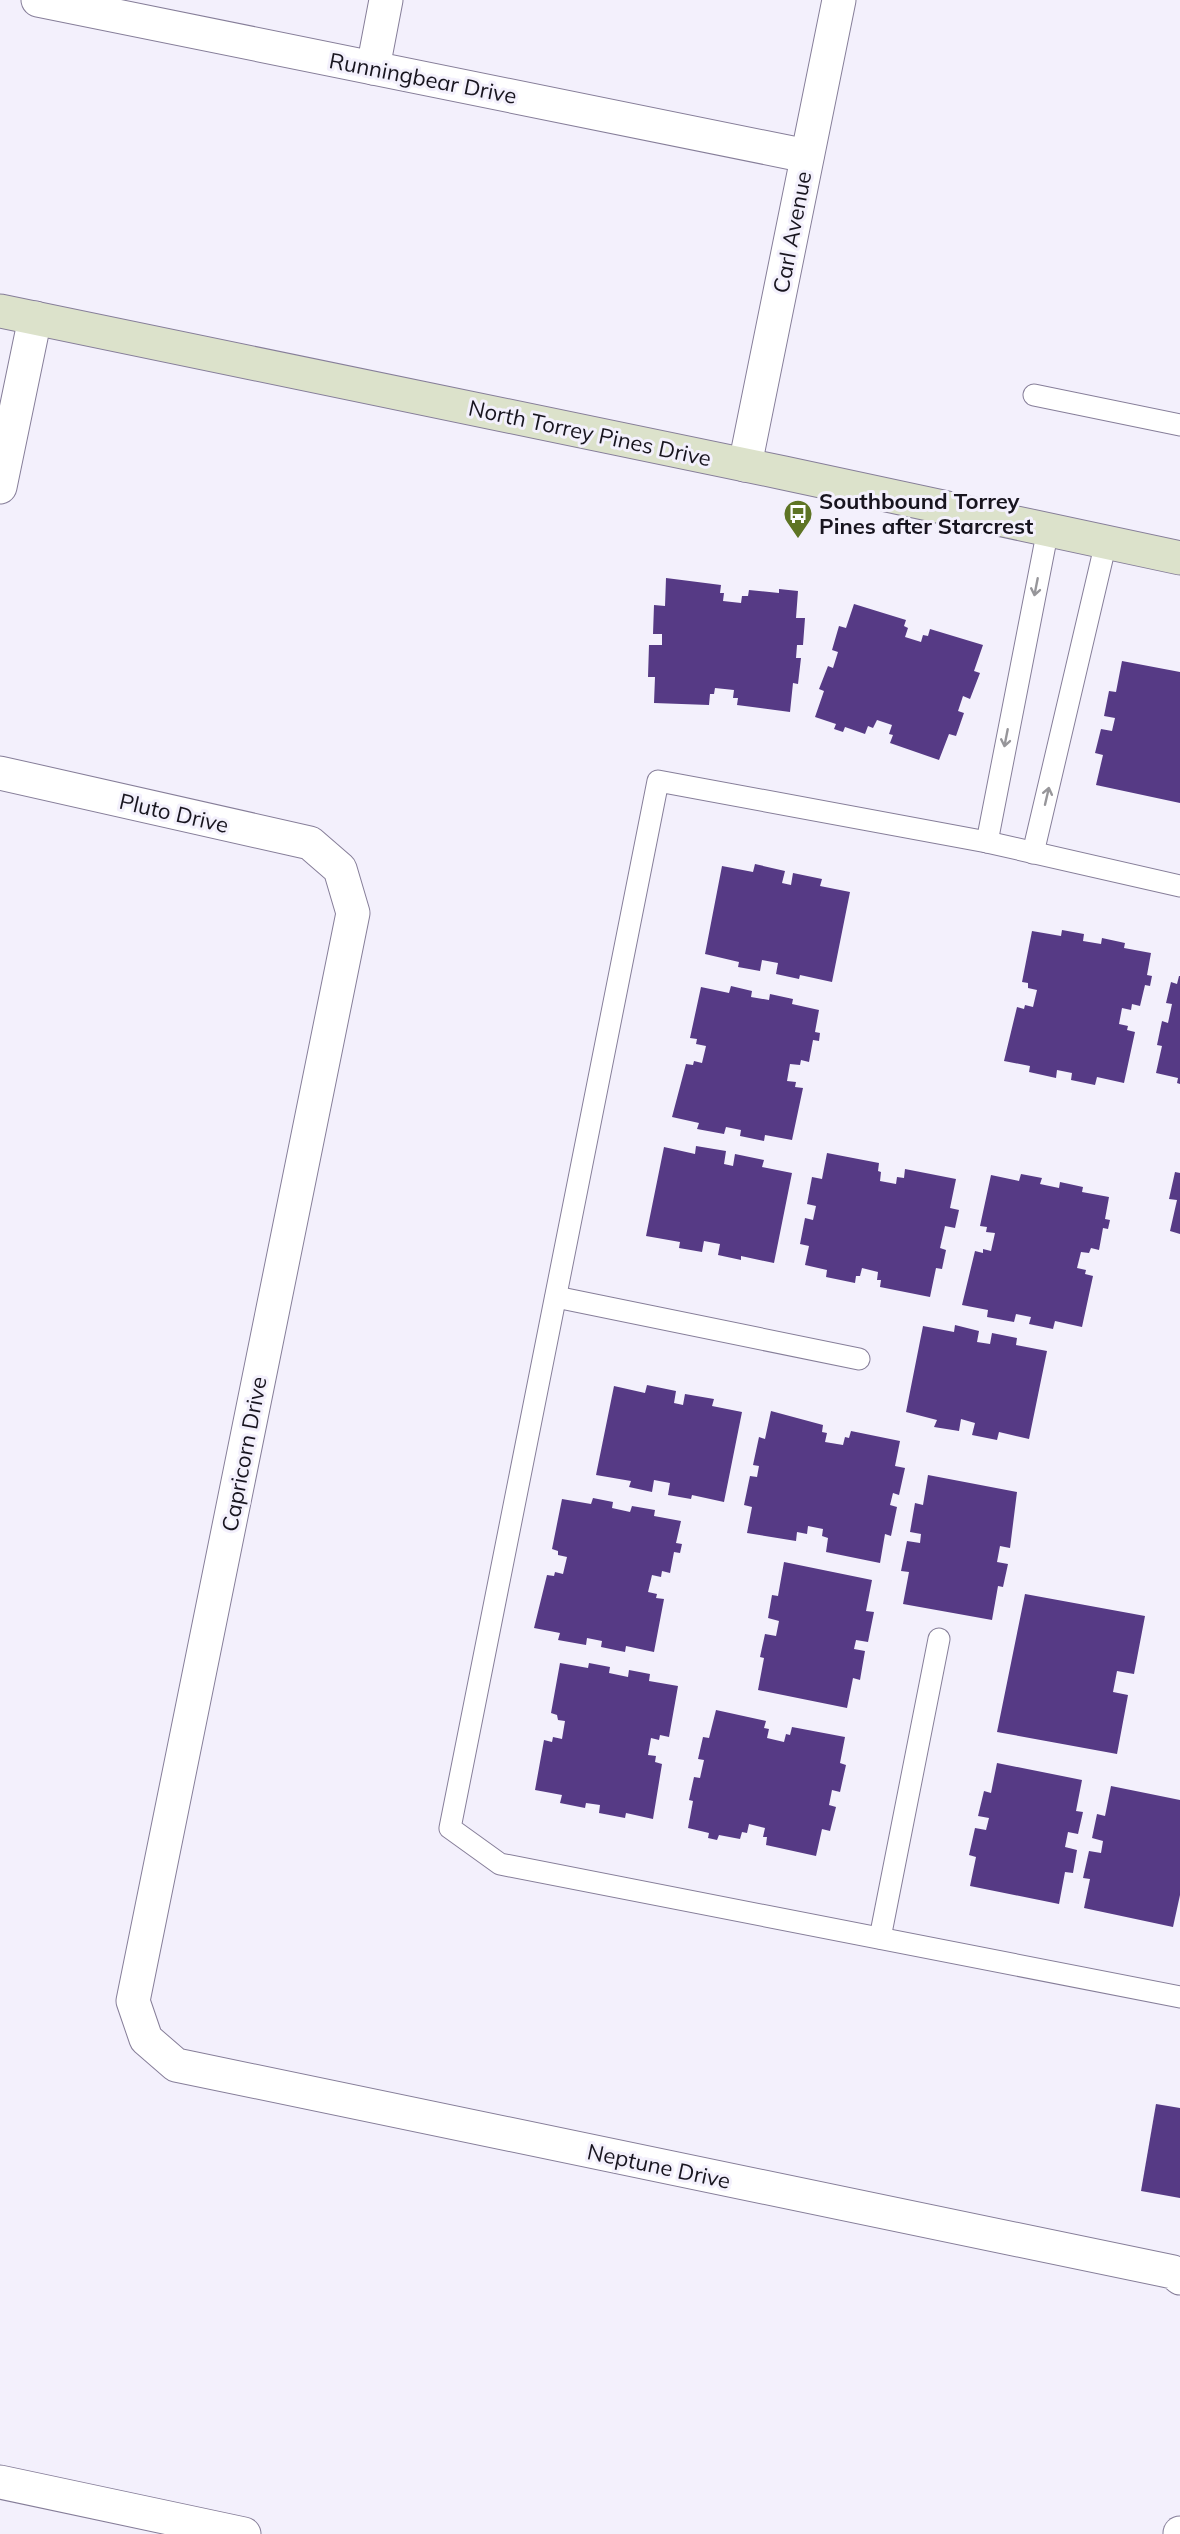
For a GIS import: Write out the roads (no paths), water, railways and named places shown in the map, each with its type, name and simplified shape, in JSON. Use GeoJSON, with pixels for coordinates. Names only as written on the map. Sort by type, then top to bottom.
{"type":"FeatureCollection","features":[{"type":"Feature","properties":{"kind":"main road","name":"North Torrey Pines Drive"},"geometry":{"type":"LineString","coordinates":[[0,311],[745,465],[1180,558]]}},
{"type":"Feature","properties":{"kind":"street","name":"Runningbear Drive"},"geometry":{"type":"LineString","coordinates":[[38,0],[807,156]]}},
{"type":"Feature","properties":{"kind":"street"},"geometry":{"type":"LineString","coordinates":[[373,68],[387,0]]}},
{"type":"Feature","properties":{"kind":"street","name":"Carl Avenue"},"geometry":{"type":"LineString","coordinates":[[745,465],[839,0]]}},
{"type":"Feature","properties":{"kind":"street"},"geometry":{"type":"LineString","coordinates":[[0,487],[35,318]]}},
{"type":"Feature","properties":{"kind":"street","name":"Pluto Drive"},"geometry":{"type":"LineString","coordinates":[[0,773],[310,843],[340,869]]}},
{"type":"Feature","properties":{"kind":"street","name":"Capricorn Drive"},"geometry":{"type":"LineString","coordinates":[[146,2038],[133,2001],[353,913],[340,869]]}},
{"type":"Feature","properties":{"kind":"street","name":"Neptune Drive"},"geometry":{"type":"LineString","coordinates":[[146,2038],[176,2065],[1173,2272],[1180,2278]]}},
{"type":"Feature","properties":{"kind":"street"},"geometry":{"type":"LineString","coordinates":[[0,2482],[244,2534]]}},
{"type":"Feature","properties":{"kind":"lane"},"geometry":{"type":"LineString","coordinates":[[1034,395],[1180,425]]}},
{"type":"Feature","properties":{"kind":"lane"},"geometry":{"type":"LineString","coordinates":[[987,842],[1048,529]]}},
{"type":"Feature","properties":{"kind":"lane"},"geometry":{"type":"LineString","coordinates":[[1033,853],[1107,542]]}},
{"type":"Feature","properties":{"kind":"lane"},"geometry":{"type":"LineString","coordinates":[[1180,886],[987,842],[658,781],[450,1828],[500,1864],[1180,1996]]}},
{"type":"Feature","properties":{"kind":"lane"},"geometry":{"type":"LineString","coordinates":[[556,1296],[859,1359]]}},
{"type":"Feature","properties":{"kind":"lane"},"geometry":{"type":"LineString","coordinates":[[880,1938],[939,1639]]}},
{"type":"Feature","properties":{"kind":"place","name":"Southbound Torrey Pines after Starcrest"},"geometry":{"type":"Point","coordinates":[798,540]}}]}
